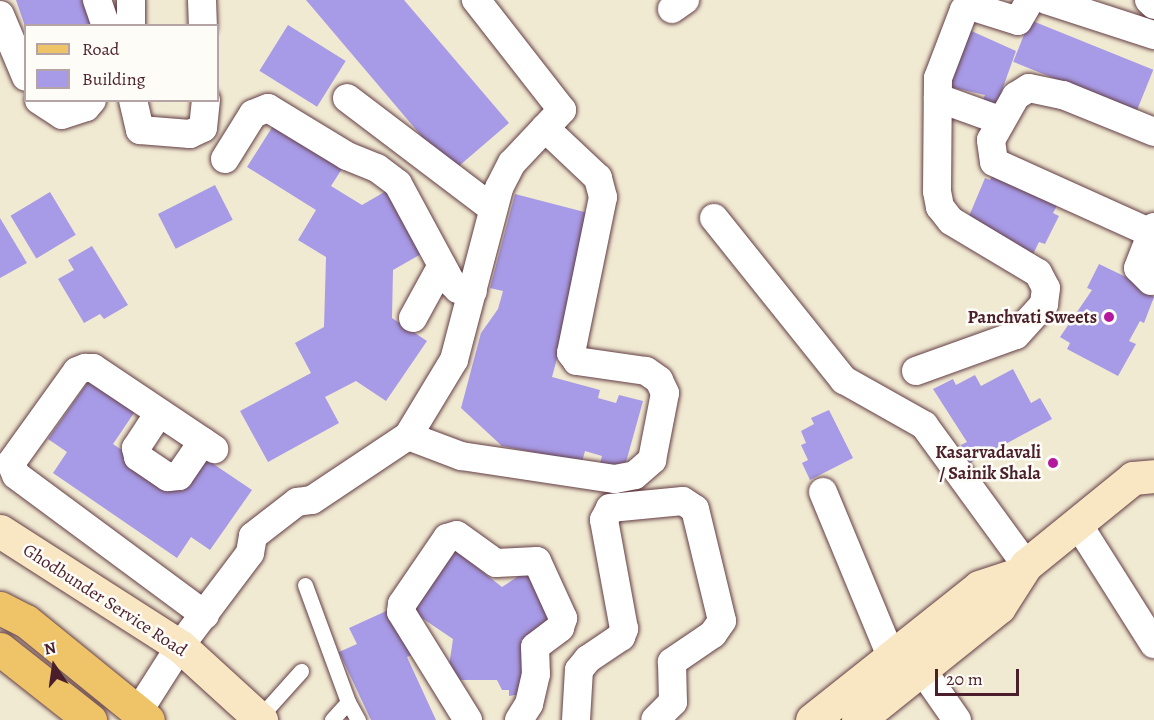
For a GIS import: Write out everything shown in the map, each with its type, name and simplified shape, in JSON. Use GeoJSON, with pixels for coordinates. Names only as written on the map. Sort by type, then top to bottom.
{"type":"FeatureCollection","features":[{"type":"Feature","properties":{"kind":"main road"},"geometry":{"type":"LineString","coordinates":[[0,608],[27,621],[143,716]]}},
{"type":"Feature","properties":{"kind":"main road"},"geometry":{"type":"LineString","coordinates":[[0,649],[90,720]]}},
{"type":"Feature","properties":{"kind":"main road"},"geometry":{"type":"LineString","coordinates":[[0,672],[59,720]]}},
{"type":"Feature","properties":{"kind":"street"},"geometry":{"type":"LineString","coordinates":[[97,0],[105,24]]}},
{"type":"Feature","properties":{"kind":"street"},"geometry":{"type":"LineString","coordinates":[[131,0],[131,24]]}},
{"type":"Feature","properties":{"kind":"street"},"geometry":{"type":"LineString","coordinates":[[201,0],[203,24]]}},
{"type":"Feature","properties":{"kind":"street"},"geometry":{"type":"LineString","coordinates":[[143,716],[180,646],[250,553],[253,536],[297,502],[312,500],[408,436],[454,360],[499,188],[512,163],[561,110],[476,0]]}},
{"type":"Feature","properties":{"kind":"street"},"geometry":{"type":"LineString","coordinates":[[916,371],[1016,335],[1044,304],[1046,288],[1038,273],[951,221],[940,207],[937,191],[938,98],[943,61],[964,10],[970,6],[1018,21],[1030,0]]}},
{"type":"Feature","properties":{"kind":"street"},"geometry":{"type":"LineString","coordinates":[[1046,0],[1154,35]]}},
{"type":"Feature","properties":{"kind":"street"},"geometry":{"type":"LineString","coordinates":[[1149,0],[1154,5]]}},
{"type":"Feature","properties":{"kind":"street"},"geometry":{"type":"LineString","coordinates":[[0,15],[24,72]]}},
{"type":"Feature","properties":{"kind":"street"},"geometry":{"type":"LineString","coordinates":[[1151,281],[1138,268],[1153,230],[994,162],[991,140],[999,120],[1016,96],[1029,88],[1064,95],[1154,132]]}},
{"type":"Feature","properties":{"kind":"street"},"geometry":{"type":"LineString","coordinates":[[347,98],[493,209]]}},
{"type":"Feature","properties":{"kind":"street"},"geometry":{"type":"LineString","coordinates":[[938,98],[999,120]]}},
{"type":"Feature","properties":{"kind":"street"},"geometry":{"type":"LineString","coordinates":[[42,102],[62,115],[86,107],[90,102]]}},
{"type":"Feature","properties":{"kind":"street"},"geometry":{"type":"LineString","coordinates":[[133,102],[140,130],[190,134],[203,128],[206,102]]}},
{"type":"Feature","properties":{"kind":"street"},"geometry":{"type":"LineString","coordinates":[[225,159],[253,114],[268,108],[347,156],[377,168],[398,184],[442,265],[458,289],[472,291]]}},
{"type":"Feature","properties":{"kind":"street"},"geometry":{"type":"LineString","coordinates":[[408,436],[461,456],[615,479],[635,475],[652,460],[665,393],[659,380],[646,370],[576,361],[570,353],[603,198],[598,178],[545,128]]}},
{"type":"Feature","properties":{"kind":"street"},"geometry":{"type":"LineString","coordinates":[[714,218],[844,380],[924,425],[1022,569]]}},
{"type":"Feature","properties":{"kind":"street"},"geometry":{"type":"LineString","coordinates":[[413,318],[442,265]]}},
{"type":"Feature","properties":{"kind":"street"},"geometry":{"type":"LineString","coordinates":[[159,413],[136,448],[138,458],[168,477],[179,476],[208,445],[93,368],[77,371],[15,457],[12,469],[16,475],[205,615]]}},
{"type":"Feature","properties":{"kind":"street"},"geometry":{"type":"LineString","coordinates":[[812,720],[906,656],[999,607],[1022,569],[1147,473]]}},
{"type":"Feature","properties":{"kind":"street"},"geometry":{"type":"LineString","coordinates":[[824,492],[906,656],[957,720]]}},
{"type":"Feature","properties":{"kind":"street"},"geometry":{"type":"LineString","coordinates":[[576,720],[579,670],[588,659],[621,637],[624,629],[604,520],[610,508],[683,501],[695,509],[722,621],[713,634],[672,662],[673,702],[655,720]]}},
{"type":"Feature","properties":{"kind":"street"},"geometry":{"type":"LineString","coordinates":[[1078,524],[1154,644]]}},
{"type":"Feature","properties":{"kind":"street","name":"Ghodbunder Service Road"},"geometry":{"type":"LineString","coordinates":[[0,531],[180,646],[259,719]]}},
{"type":"Feature","properties":{"kind":"street"},"geometry":{"type":"LineString","coordinates":[[468,720],[401,612],[402,604],[447,538],[457,535],[496,563],[537,561],[563,618],[560,628],[535,647],[536,674],[529,704],[519,720]]}},
{"type":"Feature","properties":{"kind":"street"},"geometry":{"type":"LineString","coordinates":[[858,720],[906,656]]}},
{"type":"Feature","properties":{"kind":"lane"},"geometry":{"type":"LineString","coordinates":[[304,585],[348,702],[358,720]]}},
{"type":"Feature","properties":{"kind":"lane"},"geometry":{"type":"LineString","coordinates":[[259,719],[301,671]]}},
{"type":"Feature","properties":{"kind":"lane"},"geometry":{"type":"LineString","coordinates":[[332,720],[348,702]]}},
{"type":"Feature","properties":{"kind":"building"},"geometry":{"type":"Polygon","coordinates":[[[16,0],[82,0],[90,24],[24,24],[16,0]]]}},
{"type":"Feature","properties":{"kind":"building"},"geometry":{"type":"Polygon","coordinates":[[[306,0],[404,0],[509,123],[452,172],[306,0]]]}},
{"type":"Feature","properties":{"kind":"building"},"geometry":{"type":"Polygon","coordinates":[[[1030,20],[1153,70],[1136,112],[1013,62],[1030,20]]]}},
{"type":"Feature","properties":{"kind":"building"},"geometry":{"type":"Polygon","coordinates":[[[288,25],[346,61],[317,107],[259,71],[288,25]]]}},
{"type":"Feature","properties":{"kind":"building"},"geometry":{"type":"Polygon","coordinates":[[[967,29],[1016,51],[996,107],[982,102],[985,95],[945,86],[967,29]]]}},
{"type":"Feature","properties":{"kind":"building"},"geometry":{"type":"Polygon","coordinates":[[[278,118],[347,161],[331,186],[362,205],[393,187],[430,249],[393,270],[392,318],[427,341],[386,401],[356,381],[325,397],[339,423],[268,462],[240,411],[311,373],[295,343],[324,327],[326,257],[298,240],[316,210],[247,167],[278,118]]]}},
{"type":"Feature","properties":{"kind":"building"},"geometry":{"type":"Polygon","coordinates":[[[996,168],[1060,200],[1053,213],[1059,216],[1045,244],[1039,242],[1033,254],[967,221],[985,178],[990,180],[996,168]]]}},
{"type":"Feature","properties":{"kind":"building"},"geometry":{"type":"Polygon","coordinates":[[[215,185],[233,220],[176,249],[158,214],[215,185]]]}},
{"type":"Feature","properties":{"kind":"building"},"geometry":{"type":"Polygon","coordinates":[[[50,192],[76,235],[36,259],[11,216],[50,192]]]}},
{"type":"Feature","properties":{"kind":"building"},"geometry":{"type":"Polygon","coordinates":[[[515,194],[596,215],[552,377],[600,390],[598,398],[616,403],[619,395],[643,401],[623,473],[599,467],[602,456],[585,451],[582,462],[502,446],[461,408],[481,333],[498,309],[503,291],[490,288],[515,194]]]}},
{"type":"Feature","properties":{"kind":"building"},"geometry":{"type":"Polygon","coordinates":[[[0,218],[27,263],[0,278],[0,218]]]}},
{"type":"Feature","properties":{"kind":"building"},"geometry":{"type":"Polygon","coordinates":[[[92,246],[128,305],[104,319],[100,314],[84,323],[58,279],[74,270],[68,260],[92,246]]]}},
{"type":"Feature","properties":{"kind":"building","name":"Panchvati Sweets"},"geometry":{"type":"Polygon","coordinates":[[[1099,264],[1151,289],[1149,294],[1154,297],[1144,323],[1140,321],[1129,341],[1136,344],[1118,376],[1067,349],[1070,343],[1060,337],[1092,290],[1087,288],[1099,264]]]}},
{"type":"Feature","properties":{"kind":"building"},"geometry":{"type":"Polygon","coordinates":[[[1013,369],[1031,403],[1040,398],[1052,419],[970,463],[961,445],[967,442],[933,389],[953,379],[956,385],[975,375],[981,386],[1013,369]]]}},
{"type":"Feature","properties":{"kind":"building"},"geometry":{"type":"Polygon","coordinates":[[[90,379],[136,410],[113,444],[148,468],[183,491],[206,459],[252,490],[210,550],[191,537],[177,558],[53,473],[67,452],[48,439],[90,379]]]}},
{"type":"Feature","properties":{"kind":"building"},"geometry":{"type":"Polygon","coordinates":[[[829,410],[853,458],[810,480],[802,463],[808,460],[801,445],[806,443],[801,431],[814,424],[811,418],[829,410]]]}},
{"type":"Feature","properties":{"kind":"building"},"geometry":{"type":"Polygon","coordinates":[[[451,547],[502,587],[529,569],[555,624],[521,640],[530,669],[521,694],[509,696],[509,690],[502,690],[497,680],[447,680],[453,639],[410,610],[451,547]]]}},
{"type":"Feature","properties":{"kind":"building"},"geometry":{"type":"Polygon","coordinates":[[[395,607],[416,653],[407,657],[436,720],[371,720],[339,652],[357,644],[349,628],[395,607]]]}},
{"type":"Feature","properties":{"kind":"place","name":"Panchvati Sweets"},"geometry":{"type":"Point","coordinates":[1109,317]}},
{"type":"Feature","properties":{"kind":"place","name":"Kasarvadavali / Sainik Shala"},"geometry":{"type":"Point","coordinates":[1053,463]}}]}
